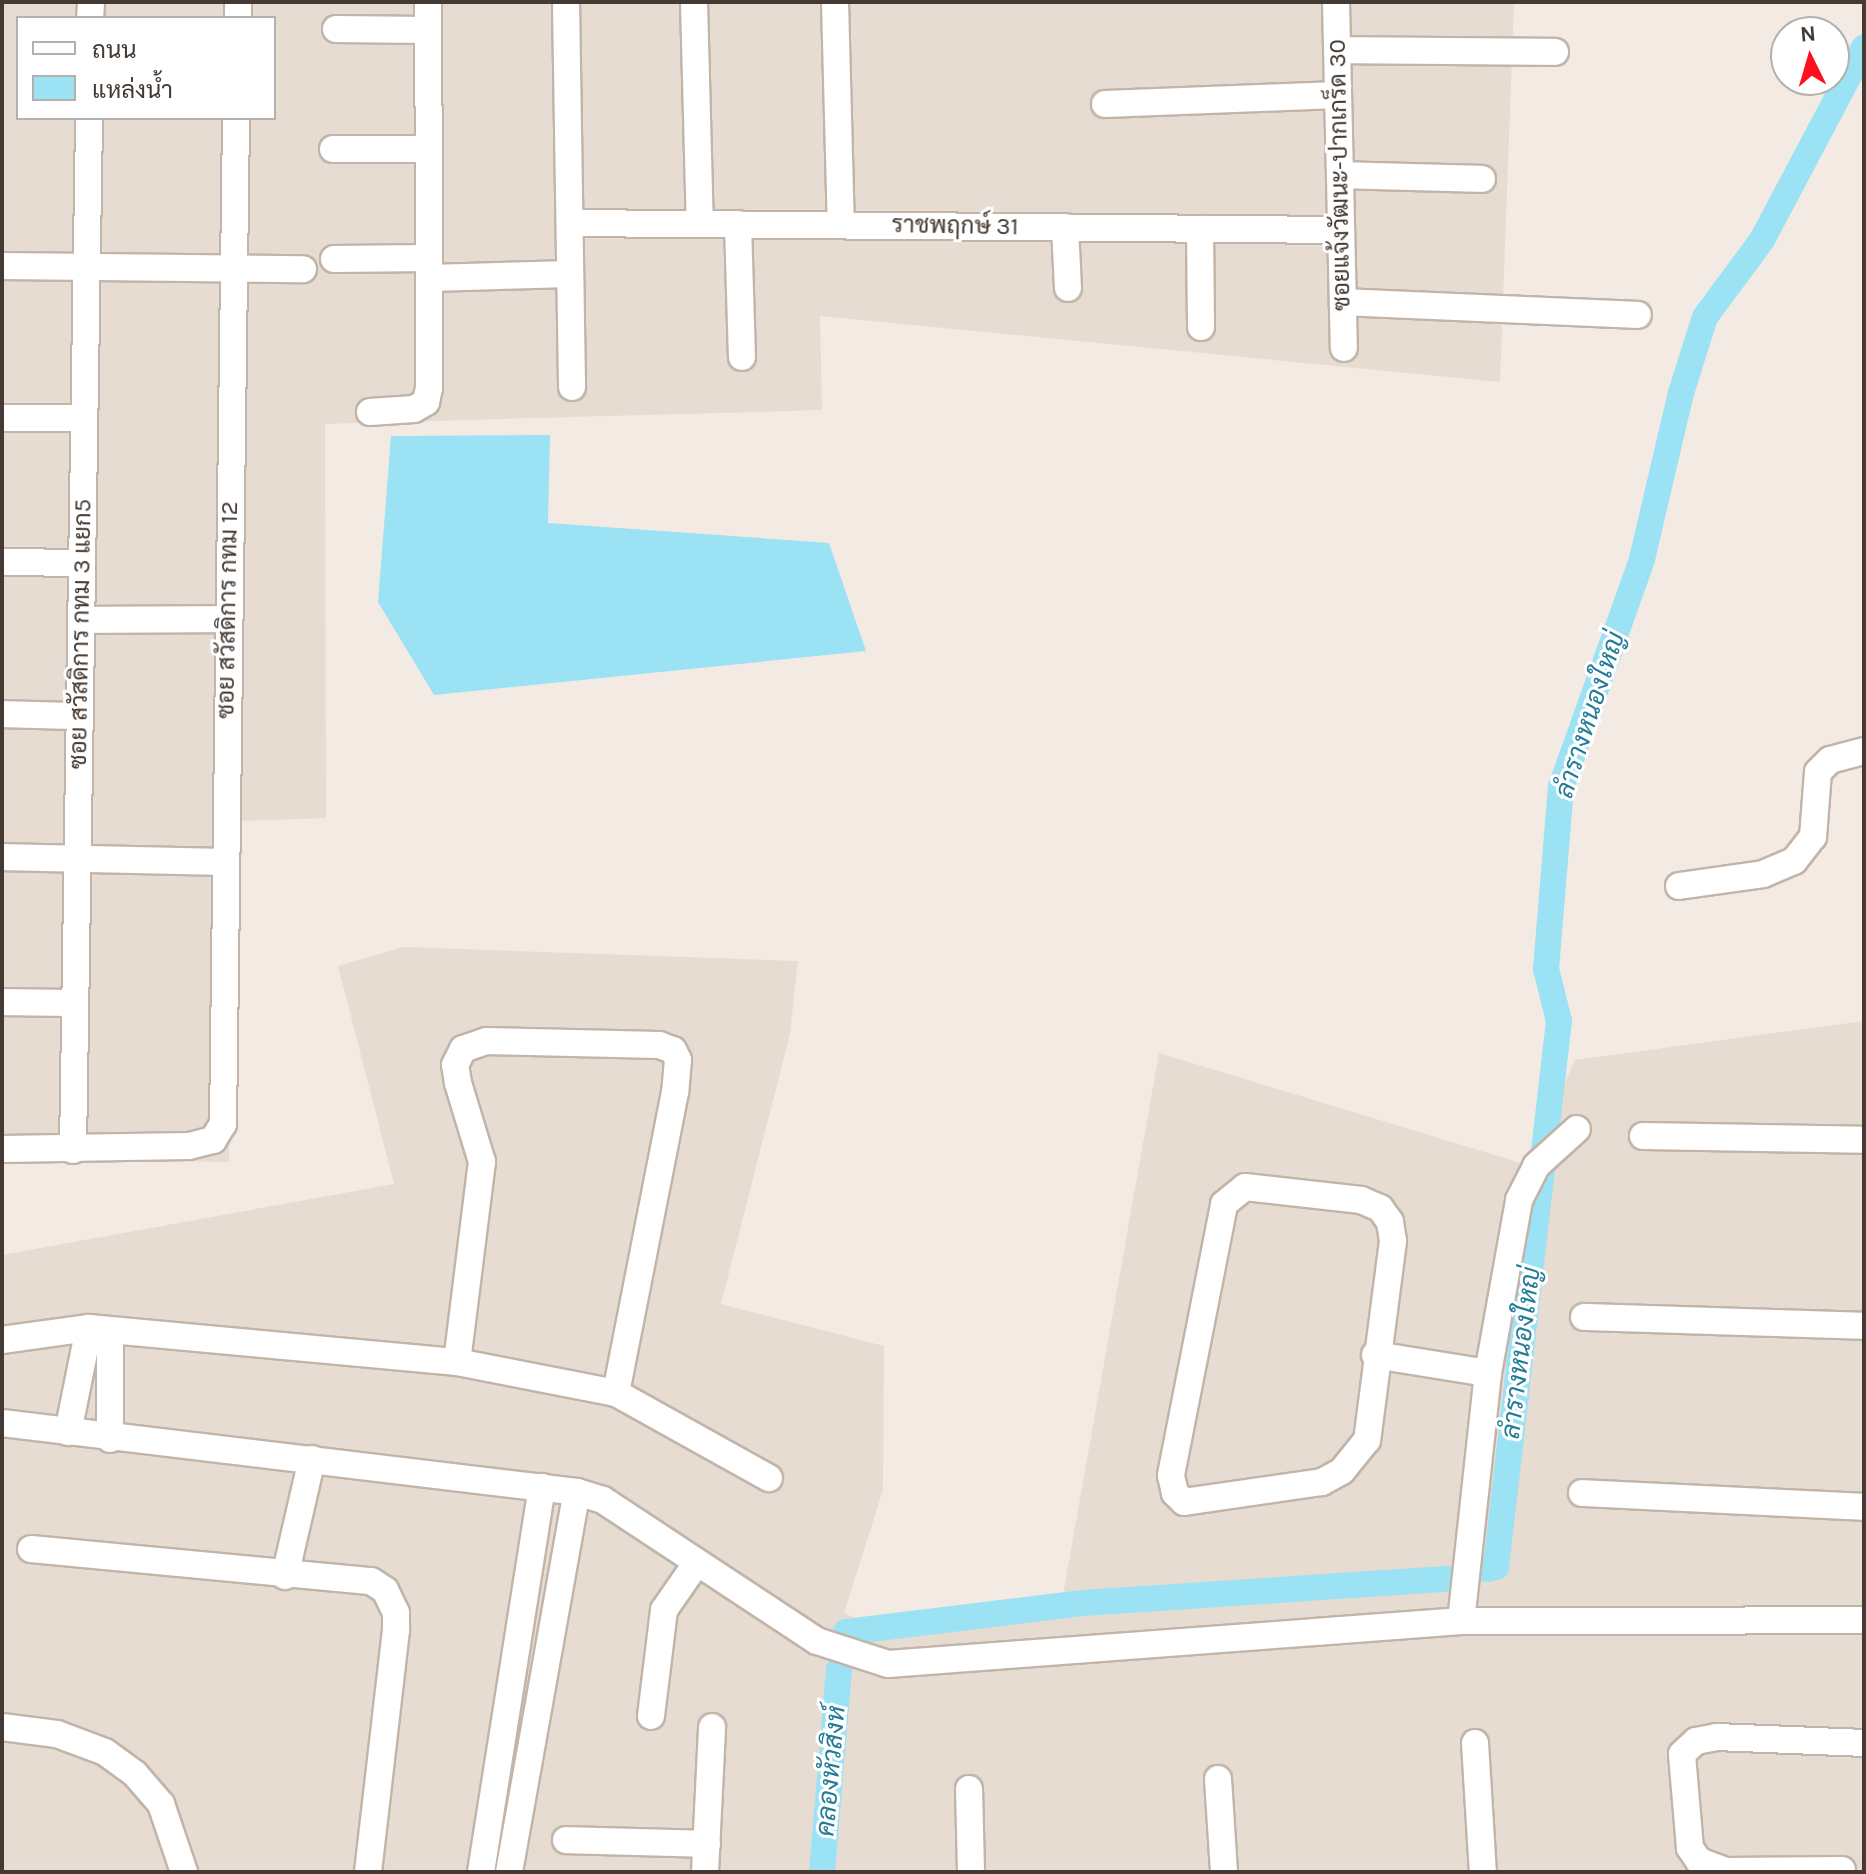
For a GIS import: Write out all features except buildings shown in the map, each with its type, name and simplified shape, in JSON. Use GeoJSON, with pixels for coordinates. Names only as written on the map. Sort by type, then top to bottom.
{"type":"FeatureCollection","features":[{"type":"Feature","properties":{"kind":"street"},"geometry":{"type":"LineString","coordinates":[[370,412],[414,409],[426,402],[428,2]]}},
{"type":"Feature","properties":{"kind":"street"},"geometry":{"type":"LineString","coordinates":[[566,2],[572,387]]}},
{"type":"Feature","properties":{"kind":"street"},"geometry":{"type":"LineString","coordinates":[[694,2],[700,224]]}},
{"type":"Feature","properties":{"kind":"street"},"geometry":{"type":"LineString","coordinates":[[835,2],[841,225]]}},
{"type":"Feature","properties":{"kind":"street","name":"ซอยแจ้งวัฒนะ-ปากเกร็ด 30"},"geometry":{"type":"LineString","coordinates":[[1336,2],[1344,348]]}},
{"type":"Feature","properties":{"kind":"street"},"geometry":{"type":"LineString","coordinates":[[336,29],[428,30]]}},
{"type":"Feature","properties":{"kind":"street"},"geometry":{"type":"LineString","coordinates":[[1337,50],[1555,52]]}},
{"type":"Feature","properties":{"kind":"street"},"geometry":{"type":"LineString","coordinates":[[1105,104],[1338,95]]}},
{"type":"Feature","properties":{"kind":"street","name":"ซอย สวัสดิการ กทม 3 แยก5"},"geometry":{"type":"LineString","coordinates":[[73,1150],[89,120]]}},
{"type":"Feature","properties":{"kind":"street","name":"ซอย สวัสดิการ กทม 12"},"geometry":{"type":"LineString","coordinates":[[73,1150],[213,1140],[227,1102],[224,862],[236,120]]}},
{"type":"Feature","properties":{"kind":"street"},"geometry":{"type":"LineString","coordinates":[[333,149],[429,149]]}},
{"type":"Feature","properties":{"kind":"street"},"geometry":{"type":"LineString","coordinates":[[1340,175],[1482,179]]}},
{"type":"Feature","properties":{"kind":"street","name":"ราชพฤกษ์ 31"},"geometry":{"type":"LineString","coordinates":[[570,223],[1341,230]]}},
{"type":"Feature","properties":{"kind":"street"},"geometry":{"type":"LineString","coordinates":[[738,224],[742,357]]}},
{"type":"Feature","properties":{"kind":"street"},"geometry":{"type":"LineString","coordinates":[[1065,227],[1068,288]]}},
{"type":"Feature","properties":{"kind":"street"},"geometry":{"type":"LineString","coordinates":[[1200,229],[1201,327]]}},
{"type":"Feature","properties":{"kind":"street"},"geometry":{"type":"LineString","coordinates":[[334,259],[429,268],[570,274]]}},
{"type":"Feature","properties":{"kind":"street"},"geometry":{"type":"LineString","coordinates":[[2,266],[303,269]]}},
{"type":"Feature","properties":{"kind":"street"},"geometry":{"type":"LineString","coordinates":[[1343,302],[1638,315]]}},
{"type":"Feature","properties":{"kind":"street"},"geometry":{"type":"LineString","coordinates":[[2,418],[84,418]]}},
{"type":"Feature","properties":{"kind":"street"},"geometry":{"type":"LineString","coordinates":[[2,562],[82,563]]}},
{"type":"Feature","properties":{"kind":"street"},"geometry":{"type":"LineString","coordinates":[[82,620],[228,619]]}},
{"type":"Feature","properties":{"kind":"street"},"geometry":{"type":"LineString","coordinates":[[2,714],[80,716]]}},
{"type":"Feature","properties":{"kind":"street"},"geometry":{"type":"LineString","coordinates":[[1679,886],[1763,874],[1794,861],[1813,837],[1818,772],[1830,760],[1864,751]]}},
{"type":"Feature","properties":{"kind":"street"},"geometry":{"type":"LineString","coordinates":[[2,857],[224,862]]}},
{"type":"Feature","properties":{"kind":"street"},"geometry":{"type":"LineString","coordinates":[[2,1002],[75,1003]]}},
{"type":"Feature","properties":{"kind":"street"},"geometry":{"type":"LineString","coordinates":[[457,1362],[482,1162],[480,1143],[458,1083],[455,1065],[463,1049],[486,1041],[659,1045],[673,1050],[678,1060],[675,1092],[616,1393]]}},
{"type":"Feature","properties":{"kind":"street"},"geometry":{"type":"LineString","coordinates":[[1461,1621],[1488,1373],[1519,1200],[1536,1166],[1569,1135]]}},
{"type":"Feature","properties":{"kind":"street"},"geometry":{"type":"LineString","coordinates":[[1643,1136],[1864,1140]]}},
{"type":"Feature","properties":{"kind":"street"},"geometry":{"type":"LineString","coordinates":[[2,1149],[73,1150]]}},
{"type":"Feature","properties":{"kind":"street"},"geometry":{"type":"LineString","coordinates":[[1245,1187],[1361,1200],[1380,1208],[1390,1222],[1393,1241],[1375,1355],[1367,1440],[1342,1471],[1322,1482],[1204,1500],[1184,1502],[1175,1493],[1171,1475],[1224,1204],[1245,1187]]}},
{"type":"Feature","properties":{"kind":"street"},"geometry":{"type":"LineString","coordinates":[[1584,1317],[1864,1326]]}},
{"type":"Feature","properties":{"kind":"street"},"geometry":{"type":"LineString","coordinates":[[2,1340],[99,1329],[457,1362],[616,1393],[769,1478]]}},
{"type":"Feature","properties":{"kind":"street"},"geometry":{"type":"LineString","coordinates":[[68,1432],[99,1329]]}},
{"type":"Feature","properties":{"kind":"street"},"geometry":{"type":"LineString","coordinates":[[99,1329],[110,1439]]}},
{"type":"Feature","properties":{"kind":"street"},"geometry":{"type":"LineString","coordinates":[[1375,1355],[1488,1373]]}},
{"type":"Feature","properties":{"kind":"street"},"geometry":{"type":"LineString","coordinates":[[2,1423],[110,1439],[312,1459],[577,1492],[603,1500],[817,1641],[888,1664],[1461,1621],[1864,1620]]}},
{"type":"Feature","properties":{"kind":"street"},"geometry":{"type":"LineString","coordinates":[[285,1576],[312,1459]]}},
{"type":"Feature","properties":{"kind":"street"},"geometry":{"type":"LineString","coordinates":[[481,1872],[542,1487]]}},
{"type":"Feature","properties":{"kind":"street"},"geometry":{"type":"LineString","coordinates":[[509,1872],[577,1492]]}},
{"type":"Feature","properties":{"kind":"street"},"geometry":{"type":"LineString","coordinates":[[1582,1493],[1864,1507]]}},
{"type":"Feature","properties":{"kind":"street"},"geometry":{"type":"LineString","coordinates":[[31,1549],[285,1576],[371,1581],[385,1590],[396,1613],[368,1872]]}},
{"type":"Feature","properties":{"kind":"street"},"geometry":{"type":"LineString","coordinates":[[651,1716],[664,1610],[696,1564]]}},
{"type":"Feature","properties":{"kind":"street"},"geometry":{"type":"LineString","coordinates":[[2,1727],[57,1734],[105,1752],[135,1774],[161,1804],[184,1872]]}},
{"type":"Feature","properties":{"kind":"street"},"geometry":{"type":"LineString","coordinates":[[705,1872],[712,1727]]}},
{"type":"Feature","properties":{"kind":"street"},"geometry":{"type":"LineString","coordinates":[[1842,1870],[1726,1871],[1699,1861],[1690,1848],[1682,1754],[1696,1741],[1716,1737],[1864,1743]]}},
{"type":"Feature","properties":{"kind":"street"},"geometry":{"type":"LineString","coordinates":[[1475,1743],[1483,1872]]}},
{"type":"Feature","properties":{"kind":"street"},"geometry":{"type":"LineString","coordinates":[[1218,1779],[1224,1872]]}},
{"type":"Feature","properties":{"kind":"street"},"geometry":{"type":"LineString","coordinates":[[969,1789],[971,1872]]}},
{"type":"Feature","properties":{"kind":"street"},"geometry":{"type":"LineString","coordinates":[[566,1840],[707,1844]]}},
{"type":"Feature","properties":{"kind":"shaded area"},"geometry":{"type":"Polygon","coordinates":[[[2,2],[1514,2],[1500,382],[820,316],[822,410],[325,424],[326,818],[236,821],[229,1162],[2,1158],[2,2]]]}},
{"type":"Feature","properties":{"kind":"shaded area"},"geometry":{"type":"Polygon","coordinates":[[[404,947],[798,961],[790,1034],[721,1304],[884,1346],[883,1490],[844,1613],[891,1633],[1061,1606],[1159,1053],[1528,1165],[1575,1060],[1864,1021],[1864,1872],[2,1872],[2,1255],[394,1184],[338,966],[404,947]]]}},
{"type":"Feature","properties":{"kind":"water"},"geometry":{"type":"Polygon","coordinates":[[[550,435],[548,523],[829,543],[866,651],[434,695],[378,602],[391,436],[550,435]]]}},
{"type":"Feature","properties":{"kind":"waterway","name":"ลำรางหนองใหญ่"},"geometry":{"type":"LineString","coordinates":[[1487,1569],[1496,1567],[1559,1021],[1546,969],[1561,787],[1642,559],[1681,393],[1705,317],[1762,240],[1864,47]]}},
{"type":"Feature","properties":{"kind":"waterway","name":"ลำรางหนองใหญ่"},"geometry":{"type":"LineString","coordinates":[[846,1632],[1083,1603],[1446,1579]]}},
{"type":"Feature","properties":{"kind":"waterway","name":"คลองหัวสิงห์"},"geometry":{"type":"LineString","coordinates":[[822,1872],[839,1670]]}}]}
